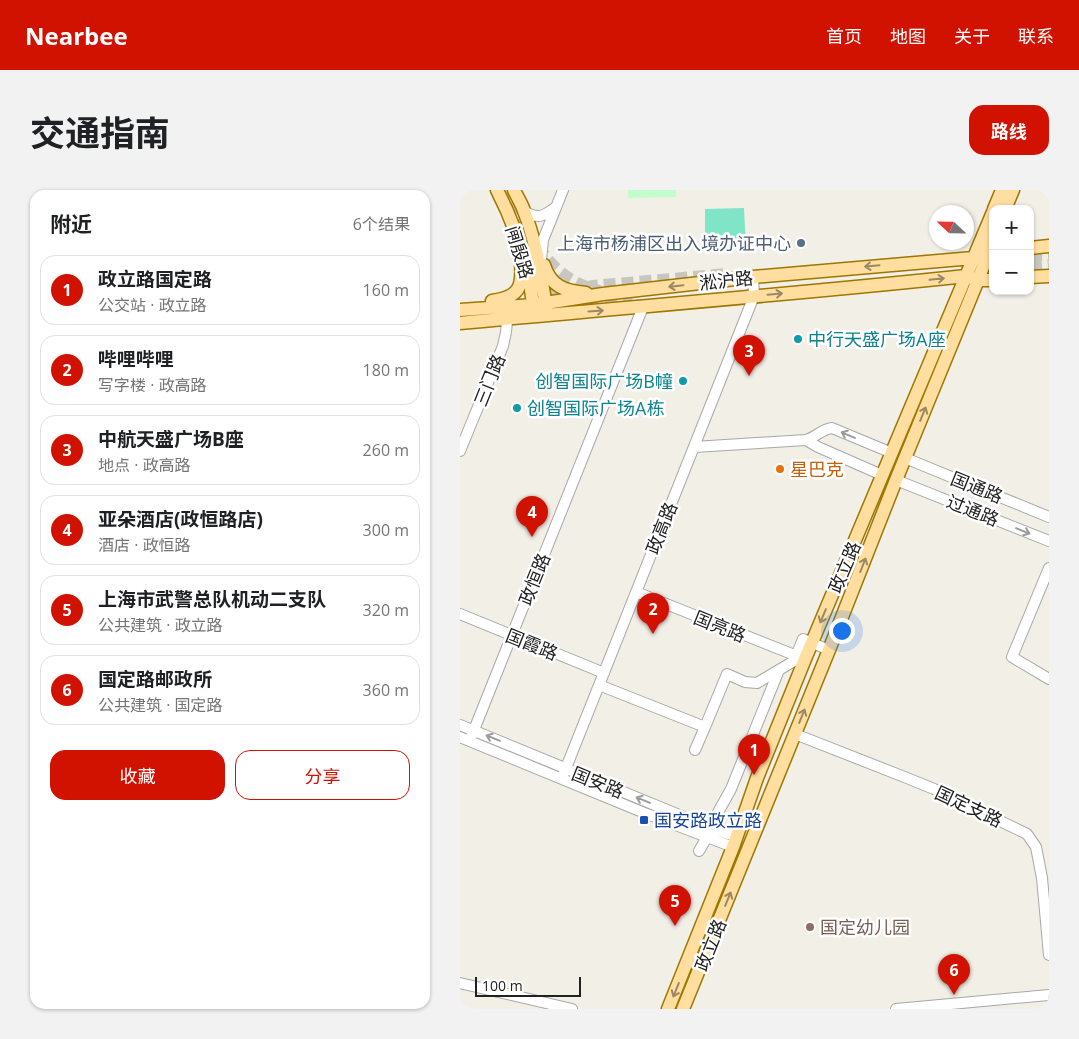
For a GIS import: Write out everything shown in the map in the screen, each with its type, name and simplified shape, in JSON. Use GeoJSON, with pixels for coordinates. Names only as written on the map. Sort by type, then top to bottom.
{"type":"FeatureCollection","features":[{"type":"Feature","properties":{"kind":"main road","name":"闸殷路"},"geometry":{"type":"LineString","coordinates":[[497,190],[524,253],[540,310]]}},
{"type":"Feature","properties":{"kind":"main road","name":"闸殷路"},"geometry":{"type":"LineString","coordinates":[[514,190],[530,230],[541,276],[540,310]]}},
{"type":"Feature","properties":{"kind":"main road","name":"政立路"},"geometry":{"type":"LineString","coordinates":[[995,205],[1002,190]]}},
{"type":"Feature","properties":{"kind":"main road"},"geometry":{"type":"LineString","coordinates":[[1007,205],[1013,190]]}},
{"type":"Feature","properties":{"kind":"main road","name":"政立路"},"geometry":{"type":"LineString","coordinates":[[683,1009],[905,458],[972,278],[973,258],[989,220]]}},
{"type":"Feature","properties":{"kind":"main road"},"geometry":{"type":"LineString","coordinates":[[530,230],[537,242],[546,272],[553,282],[564,289],[574,292],[603,294]]}},
{"type":"Feature","properties":{"kind":"main road"},"geometry":{"type":"LineString","coordinates":[[460,309],[507,299],[515,293],[522,274],[519,240]]}},
{"type":"Feature","properties":{"kind":"main road"},"geometry":{"type":"LineString","coordinates":[[1034,248],[1049,246]]}},
{"type":"Feature","properties":{"kind":"main road","name":"淞沪路"},"geometry":{"type":"LineString","coordinates":[[540,310],[603,294],[753,277],[973,258],[989,249]]}},
{"type":"Feature","properties":{"kind":"main road","name":"政立路"},"geometry":{"type":"LineString","coordinates":[[668,1009],[735,842],[800,658],[812,643],[882,475],[972,278],[990,250]]}},
{"type":"Feature","properties":{"kind":"main road"},"geometry":{"type":"LineString","coordinates":[[1034,277],[1049,276]]}},
{"type":"Feature","properties":{"kind":"main road","name":"淞沪路"},"geometry":{"type":"LineString","coordinates":[[460,324],[508,313],[540,310],[643,307],[876,285],[972,278],[989,280]]}},
{"type":"Feature","properties":{"kind":"main road","name":"淞沪路"},"geometry":{"type":"LineString","coordinates":[[460,309],[508,313]]}},
{"type":"Feature","properties":{"kind":"street"},"geometry":{"type":"LineString","coordinates":[[541,276],[540,253],[543,240],[563,190]]}},
{"type":"Feature","properties":{"kind":"street"},"geometry":{"type":"LineString","coordinates":[[524,211],[541,217],[556,207]]}},
{"type":"Feature","properties":{"kind":"street","name":"政高路"},"geometry":{"type":"LineString","coordinates":[[563,773],[754,296],[753,277]]}},
{"type":"Feature","properties":{"kind":"street","name":"政恒路"},"geometry":{"type":"LineString","coordinates":[[468,736],[511,635],[643,307]]}},
{"type":"Feature","properties":{"kind":"street","name":"三门路"},"geometry":{"type":"LineString","coordinates":[[460,451],[503,346],[508,313]]}},
{"type":"Feature","properties":{"kind":"street"},"geometry":{"type":"LineString","coordinates":[[694,446],[806,440],[823,430],[832,428],[892,453]]}},
{"type":"Feature","properties":{"kind":"street"},"geometry":{"type":"LineString","coordinates":[[806,440],[882,475]]}},
{"type":"Feature","properties":{"kind":"street","name":"国通路"},"geometry":{"type":"LineString","coordinates":[[905,458],[1049,517]]}},
{"type":"Feature","properties":{"kind":"street","name":"过通路"},"geometry":{"type":"LineString","coordinates":[[896,480],[1049,541]]}},
{"type":"Feature","properties":{"kind":"street"},"geometry":{"type":"LineString","coordinates":[[1049,568],[1012,657],[1049,678]]}},
{"type":"Feature","properties":{"kind":"street","name":"国亮路"},"geometry":{"type":"LineString","coordinates":[[636,592],[800,658]]}},
{"type":"Feature","properties":{"kind":"street","name":"国霞路"},"geometry":{"type":"LineString","coordinates":[[460,614],[604,673]]}},
{"type":"Feature","properties":{"kind":"street"},"geometry":{"type":"LineString","coordinates":[[812,643],[829,650]]}},
{"type":"Feature","properties":{"kind":"street"},"geometry":{"type":"LineString","coordinates":[[695,750],[727,674],[745,682],[757,684],[800,658]]}},
{"type":"Feature","properties":{"kind":"street"},"geometry":{"type":"LineString","coordinates":[[699,851],[731,790],[779,670]]}},
{"type":"Feature","properties":{"kind":"street"},"geometry":{"type":"LineString","coordinates":[[599,685],[705,727]]}},
{"type":"Feature","properties":{"kind":"street","name":"国安路"},"geometry":{"type":"LineString","coordinates":[[460,725],[468,736],[735,842]]}},
{"type":"Feature","properties":{"kind":"street","name":"国定支路"},"geometry":{"type":"LineString","coordinates":[[795,734],[925,785],[1027,834],[1036,847],[1042,878],[1049,955]]}},
{"type":"Feature","properties":{"kind":"street"},"geometry":{"type":"LineString","coordinates":[[460,983],[572,1009]]}},
{"type":"Feature","properties":{"kind":"street"},"geometry":{"type":"LineString","coordinates":[[896,1009],[1049,995]]}},
{"type":"Feature","properties":{"kind":"street"},"geometry":{"type":"LineString","coordinates":[[974,1009],[1049,1001]]}},
{"type":"Feature","properties":{"kind":"green space"},"geometry":{"type":"Polygon","coordinates":[[[628,190],[676,190],[676,197],[628,198],[628,190]]]}},
{"type":"Feature","properties":{"kind":"green space"},"geometry":{"type":"Polygon","coordinates":[[[744,208],[746,248],[705,249],[705,209],[744,208]]]}},
{"type":"Feature","properties":{"kind":"tunnel"},"geometry":{"type":"LineString","coordinates":[[509,204],[533,247]]}},
{"type":"Feature","properties":{"kind":"tunnel"},"geometry":{"type":"LineString","coordinates":[[538,245],[549,261],[564,275],[581,285],[600,291]]}},
{"type":"Feature","properties":{"kind":"tunnel"},"geometry":{"type":"LineString","coordinates":[[1034,256],[1049,255]]}},
{"type":"Feature","properties":{"kind":"tunnel"},"geometry":{"type":"LineString","coordinates":[[1034,267],[1049,265]]}},
{"type":"Feature","properties":{"kind":"tunnel"},"geometry":{"type":"LineString","coordinates":[[533,298],[593,286],[727,274]]}},
{"type":"Feature","properties":{"kind":"tunnel"},"geometry":{"type":"LineString","coordinates":[[588,296],[607,302],[632,304]]}},
{"type":"Feature","properties":{"kind":"place","name":"上海市杨浦区出入境办证中心"},"geometry":{"type":"Point","coordinates":[801,243]}},
{"type":"Feature","properties":{"kind":"place","name":"中行天盛广场A座"},"geometry":{"type":"Point","coordinates":[798,339]}},
{"type":"Feature","properties":{"kind":"place","name":"中航天盛广场B座"},"geometry":{"type":"Point","coordinates":[749,376]}},
{"type":"Feature","properties":{"kind":"place","name":"创智国际广场B幢"},"geometry":{"type":"Point","coordinates":[683,381]}},
{"type":"Feature","properties":{"kind":"place","name":"创智国际广场A栋"},"geometry":{"type":"Point","coordinates":[517,408]}},
{"type":"Feature","properties":{"kind":"place","name":"星巴克"},"geometry":{"type":"Point","coordinates":[780,469]}},
{"type":"Feature","properties":{"kind":"place","name":"亚朵酒店(政恒路店)"},"geometry":{"type":"Point","coordinates":[532,537]}},
{"type":"Feature","properties":{"kind":"place","name":"哔哩哔哩"},"geometry":{"type":"Point","coordinates":[653,634]}},
{"type":"Feature","properties":{"kind":"place","name":"政立路国定路"},"geometry":{"type":"Point","coordinates":[754,775]}},
{"type":"Feature","properties":{"kind":"place","name":"国安路政立路"},"geometry":{"type":"Point","coordinates":[644,820]}},
{"type":"Feature","properties":{"kind":"place","name":"上海市武警总队机动二支队"},"geometry":{"type":"Point","coordinates":[675,926]}},
{"type":"Feature","properties":{"kind":"place","name":"国定幼儿园"},"geometry":{"type":"Point","coordinates":[810,927]}},
{"type":"Feature","properties":{"kind":"place","name":"国定路邮政所"},"geometry":{"type":"Point","coordinates":[954,995]}}]}
